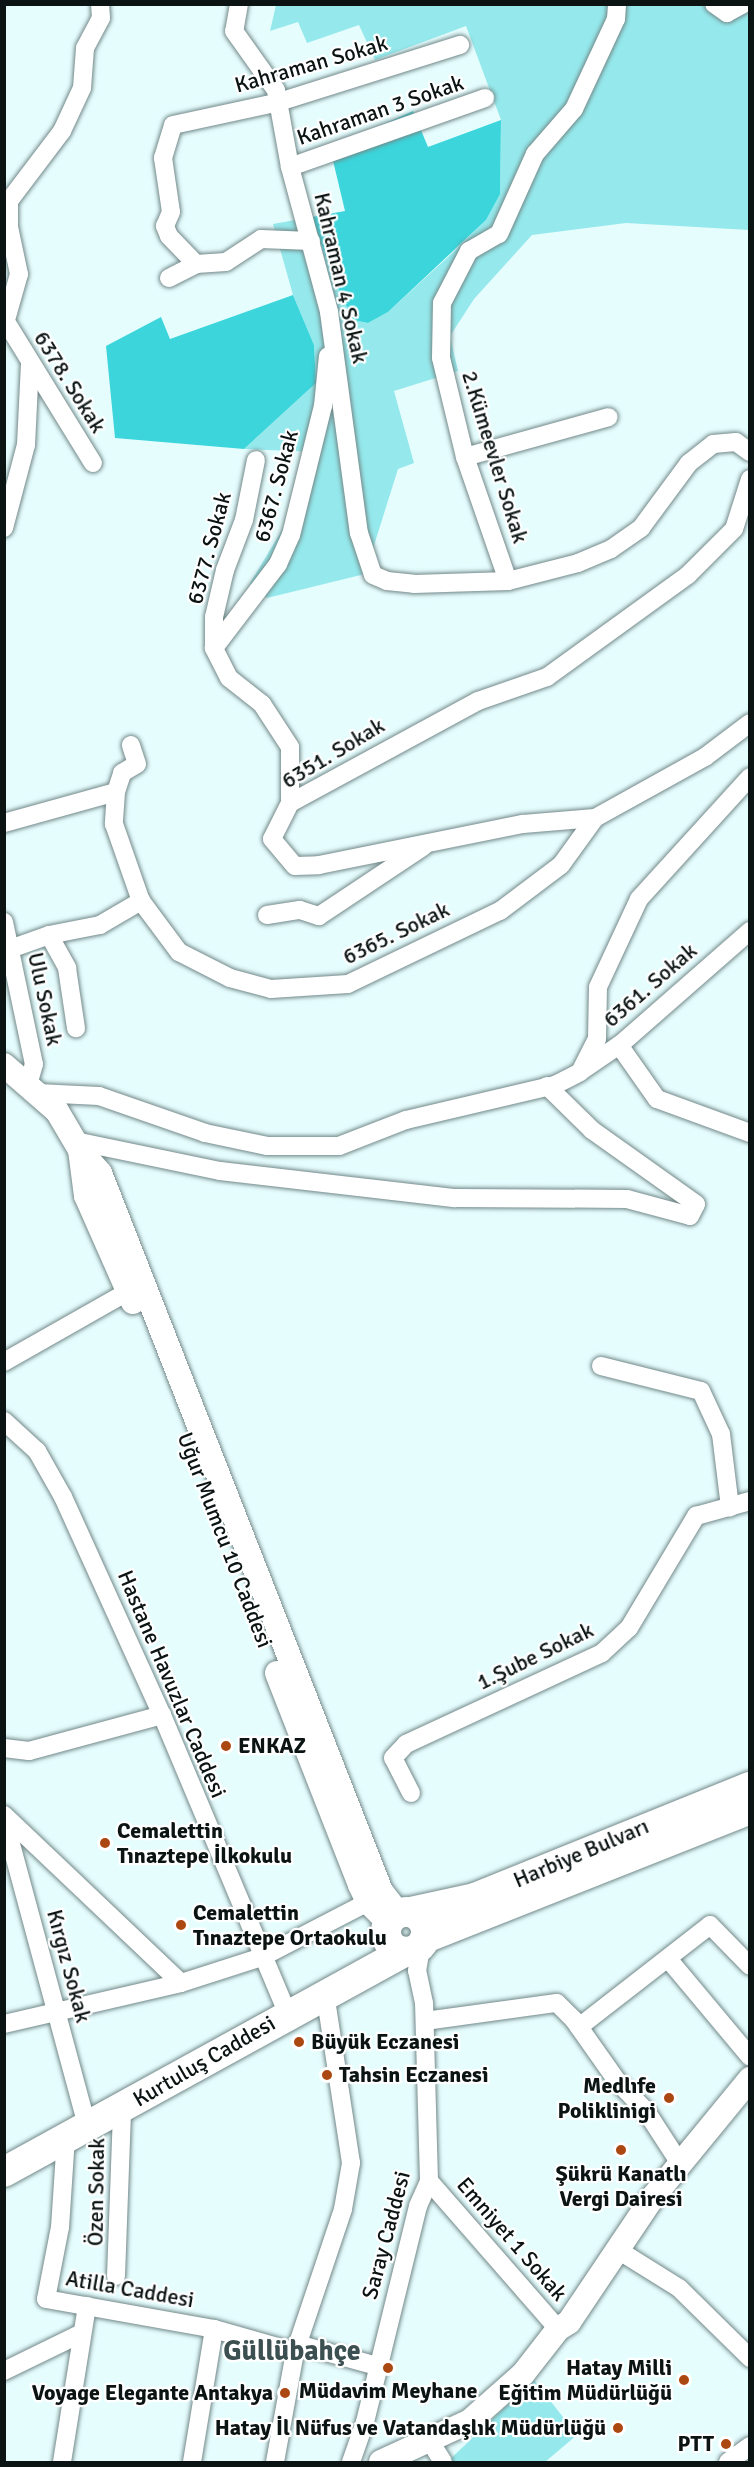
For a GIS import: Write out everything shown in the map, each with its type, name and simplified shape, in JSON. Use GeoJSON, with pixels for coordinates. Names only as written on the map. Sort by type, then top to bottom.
{"type":"FeatureCollection","features":[{"type":"Feature","properties":{"kind":"main road","name":"Harbiye Bulvarı"},"geometry":{"type":"LineString","coordinates":[[389,1908],[475,1898],[750,1787]]}},
{"type":"Feature","properties":{"kind":"main road","name":"Harbiye Bulvarı"},"geometry":{"type":"LineString","coordinates":[[417,1945],[750,1809]]}},
{"type":"Feature","properties":{"kind":"main road","name":"Uğur Mumcu 10 Caddesi"},"geometry":{"type":"LineString","coordinates":[[389,1908],[422,1919],[417,1945]]}},
{"type":"Feature","properties":{"kind":"main road","name":"Kurtuluş Caddesi"},"geometry":{"type":"LineString","coordinates":[[4,2172],[76,2131],[122,2109],[288,2013],[417,1945]]}},
{"type":"Feature","properties":{"kind":"street"},"geometry":{"type":"LineString","coordinates":[[6,326],[19,274],[7,230],[7,199],[62,131],[82,88],[85,48],[101,18],[100,4]]}},
{"type":"Feature","properties":{"kind":"street","name":"Kahraman 4 Sokak"},"geometry":{"type":"LineString","coordinates":[[239,4],[234,31],[276,90],[290,166],[329,312],[359,533],[373,575],[387,581],[414,584],[508,581]]}},
{"type":"Feature","properties":{"kind":"street","name":"2.Kümeevler Sokak"},"geometry":{"type":"LineString","coordinates":[[508,581],[465,458],[441,358],[442,303],[469,251],[499,234],[535,154],[574,108],[616,19],[617,4]]}},
{"type":"Feature","properties":{"kind":"street"},"geometry":{"type":"LineString","coordinates":[[714,4],[727,13],[743,4]]}},
{"type":"Feature","properties":{"kind":"street","name":"Kahraman Sokak"},"geometry":{"type":"LineString","coordinates":[[196,264],[169,236],[165,226],[171,212],[163,158],[173,125],[279,102],[460,45]]}},
{"type":"Feature","properties":{"kind":"street","name":"Kahraman 3 Sokak"},"geometry":{"type":"LineString","coordinates":[[290,166],[485,98]]}},
{"type":"Feature","properties":{"kind":"street"},"geometry":{"type":"LineString","coordinates":[[169,278],[196,264],[226,262],[261,238],[311,241]]}},
{"type":"Feature","properties":{"kind":"street","name":"6367. Sokak"},"geometry":{"type":"LineString","coordinates":[[214,648],[278,564],[291,535],[323,406],[329,312]]}},
{"type":"Feature","properties":{"kind":"street","name":"6378. Sokak"},"geometry":{"type":"LineString","coordinates":[[6,326],[93,464]]}},
{"type":"Feature","properties":{"kind":"street"},"geometry":{"type":"LineString","coordinates":[[4,528],[26,445],[30,364]]}},
{"type":"Feature","properties":{"kind":"street"},"geometry":{"type":"LineString","coordinates":[[465,458],[609,417]]}},
{"type":"Feature","properties":{"kind":"street"},"geometry":{"type":"LineString","coordinates":[[508,581],[578,563],[612,549],[641,528],[689,463],[713,444],[736,442],[750,452]]}},
{"type":"Feature","properties":{"kind":"street","name":"6377. Sokak"},"geometry":{"type":"LineString","coordinates":[[214,648],[214,617],[225,570],[244,520],[256,460]]}},
{"type":"Feature","properties":{"kind":"street","name":"6351. Sokak"},"geometry":{"type":"LineString","coordinates":[[750,479],[734,529],[688,575],[582,654],[547,677],[478,701],[433,723],[290,803],[272,839],[295,866],[339,863],[434,840],[523,824],[595,818],[705,757],[750,723]]}},
{"type":"Feature","properties":{"kind":"street"},"geometry":{"type":"LineString","coordinates":[[214,648],[229,678],[262,704],[290,747],[290,803]]}},
{"type":"Feature","properties":{"kind":"street"},"geometry":{"type":"LineString","coordinates":[[4,823],[116,792],[122,773],[137,764],[131,745]]}},
{"type":"Feature","properties":{"kind":"street"},"geometry":{"type":"LineString","coordinates":[[18,1078],[99,1096],[205,1133],[267,1146],[339,1146],[406,1120],[547,1086],[580,1072],[597,1039],[598,987],[639,899],[750,777]]}},
{"type":"Feature","properties":{"kind":"street","name":"6365. Sokak"},"geometry":{"type":"LineString","coordinates":[[116,792],[114,824],[141,901],[179,952],[230,978],[271,988],[348,984],[500,911],[561,865],[595,818]]}},
{"type":"Feature","properties":{"kind":"street"},"geometry":{"type":"LineString","coordinates":[[267,915],[300,910],[319,916],[434,840]]}},
{"type":"Feature","properties":{"kind":"street"},"geometry":{"type":"LineString","coordinates":[[10,950],[49,935],[100,925],[141,901]]}},
{"type":"Feature","properties":{"kind":"street","name":"Ulu Sokak"},"geometry":{"type":"LineString","coordinates":[[4,922],[34,1064],[18,1078]]}},
{"type":"Feature","properties":{"kind":"street","name":"6361. Sokak"},"geometry":{"type":"LineString","coordinates":[[580,1072],[619,1045],[750,931]]}},
{"type":"Feature","properties":{"kind":"street"},"geometry":{"type":"LineString","coordinates":[[49,935],[67,968],[76,1028]]}},
{"type":"Feature","properties":{"kind":"street"},"geometry":{"type":"LineString","coordinates":[[619,1045],[657,1099],[750,1133]]}},
{"type":"Feature","properties":{"kind":"street","name":"Uğur Mumcu 10 Caddesi"},"geometry":{"type":"LineString","coordinates":[[18,1078],[57,1111],[77,1146],[100,1173],[135,1287],[389,1908]]}},
{"type":"Feature","properties":{"kind":"street"},"geometry":{"type":"LineString","coordinates":[[77,1146],[220,1171],[455,1198],[627,1199],[690,1216],[696,1204],[592,1130],[547,1086]]}},
{"type":"Feature","properties":{"kind":"street"},"geometry":{"type":"LineString","coordinates":[[4,1362],[135,1287]]}},
{"type":"Feature","properties":{"kind":"street"},"geometry":{"type":"LineString","coordinates":[[601,1366],[701,1392],[721,1434],[730,1507]]}},
{"type":"Feature","properties":{"kind":"street","name":"Hastane Havuzlar Caddesi"},"geometry":{"type":"LineString","coordinates":[[4,1421],[37,1451],[63,1497],[162,1715],[262,1957],[288,2013]]}},
{"type":"Feature","properties":{"kind":"street","name":"1.Şube Sokak"},"geometry":{"type":"LineString","coordinates":[[411,1793],[393,1758],[406,1744],[602,1653],[630,1628],[696,1516],[750,1501]]}},
{"type":"Feature","properties":{"kind":"street"},"geometry":{"type":"LineString","coordinates":[[4,1748],[29,1750],[162,1715]]}},
{"type":"Feature","properties":{"kind":"street"},"geometry":{"type":"LineString","coordinates":[[4,1816],[180,1983]]}},
{"type":"Feature","properties":{"kind":"street","name":"Kırgız Sokak"},"geometry":{"type":"LineString","coordinates":[[4,1816],[57,2013],[76,2131]]}},
{"type":"Feature","properties":{"kind":"street"},"geometry":{"type":"LineString","coordinates":[[4,2024],[180,1983],[262,1957],[389,1908]]}},
{"type":"Feature","properties":{"kind":"street"},"geometry":{"type":"LineString","coordinates":[[579,2027],[669,1960],[710,1925],[750,1966]]}},
{"type":"Feature","properties":{"kind":"street","name":"Saray Caddesi"},"geometry":{"type":"LineString","coordinates":[[351,2463],[365,2422],[418,2206],[429,2181],[425,2021],[417,1971],[417,1945]]}},
{"type":"Feature","properties":{"kind":"street"},"geometry":{"type":"LineString","coordinates":[[669,1960],[750,2057]]}},
{"type":"Feature","properties":{"kind":"street"},"geometry":{"type":"LineString","coordinates":[[275,2463],[296,2348],[343,2209],[351,2163],[325,1994]]}},
{"type":"Feature","properties":{"kind":"street"},"geometry":{"type":"LineString","coordinates":[[425,2021],[557,2003],[579,2027],[617,2081],[646,2111],[681,2165]]}},
{"type":"Feature","properties":{"kind":"street"},"geometry":{"type":"LineString","coordinates":[[381,2463],[428,2438],[470,2421],[523,2374],[558,2329],[569,2322],[653,2197],[750,2079]]}},
{"type":"Feature","properties":{"kind":"street","name":"Özen Sokak"},"geometry":{"type":"LineString","coordinates":[[116,2276],[122,2109]]}},
{"type":"Feature","properties":{"kind":"street","name":"Atilla Caddesi"},"geometry":{"type":"LineString","coordinates":[[76,2131],[46,2299],[214,2329],[377,2366]]}},
{"type":"Feature","properties":{"kind":"street","name":"Emniyet 1 Sokak"},"geometry":{"type":"LineString","coordinates":[[429,2181],[558,2329]]}},
{"type":"Feature","properties":{"kind":"street"},"geometry":{"type":"LineString","coordinates":[[618,2250],[679,2288],[747,2352]]}},
{"type":"Feature","properties":{"kind":"street"},"geometry":{"type":"LineString","coordinates":[[62,2463],[87,2306]]}},
{"type":"Feature","properties":{"kind":"street"},"geometry":{"type":"LineString","coordinates":[[192,2463],[214,2329]]}},
{"type":"Feature","properties":{"kind":"street"},"geometry":{"type":"LineString","coordinates":[[4,2371],[81,2333]]}},
{"type":"Feature","properties":{"kind":"street"},"geometry":{"type":"LineString","coordinates":[[428,2438],[444,2463]]}},
{"type":"Feature","properties":{"kind":"street"},"geometry":{"type":"LineString","coordinates":[[728,2463],[750,2446]]}},
{"type":"Feature","properties":{"kind":"shaded area"},"geometry":{"type":"Polygon","coordinates":[[[276,5],[749,5],[749,230],[626,223],[532,235],[474,299],[450,336],[458,371],[394,391],[414,463],[398,469],[365,574],[267,598],[250,583],[316,474],[318,452],[244,449],[316,383],[314,345],[293,295],[273,224],[312,217],[332,275],[353,320],[368,323],[388,312],[486,220],[500,193],[501,120],[466,26],[375,60],[359,25],[307,43],[298,22],[270,31],[276,5]]]}},
{"type":"Feature","properties":{"kind":"shaded area"},"geometry":{"type":"Polygon","coordinates":[[[413,111],[428,147],[501,120],[500,194],[486,220],[388,312],[368,323],[353,320],[332,275],[312,217],[345,211],[330,148],[413,111]]]}},
{"type":"Feature","properties":{"kind":"shaded area"},"geometry":{"type":"Polygon","coordinates":[[[293,295],[314,345],[316,383],[244,449],[115,438],[106,346],[161,317],[170,339],[293,295]]]}},
{"type":"Feature","properties":{"kind":"shaded area"},"geometry":{"type":"Polygon","coordinates":[[[534,2380],[577,2435],[545,2462],[447,2462],[534,2380]]]}},
{"type":"Feature","properties":{"kind":"place","name":"ENKAZ"},"geometry":{"type":"Point","coordinates":[226,1746]}},
{"type":"Feature","properties":{"kind":"place","name":"Cemalettin Tınaztepe İlkokulu"},"geometry":{"type":"Point","coordinates":[105,1843]}},
{"type":"Feature","properties":{"kind":"place","name":"Cemalettin Tınaztepe Ortaokulu"},"geometry":{"type":"Point","coordinates":[181,1925]}},
{"type":"Feature","properties":{"kind":"place","name":"Büyük Eczanesi"},"geometry":{"type":"Point","coordinates":[299,2042]}},
{"type":"Feature","properties":{"kind":"place","name":"Tahsin Eczanesi"},"geometry":{"type":"Point","coordinates":[327,2075]}},
{"type":"Feature","properties":{"kind":"place","name":"Medlıfe Poliklinigi"},"geometry":{"type":"Point","coordinates":[669,2098]}},
{"type":"Feature","properties":{"kind":"place","name":"Şükrü Kanatlı Vergi Dairesi"},"geometry":{"type":"Point","coordinates":[621,2150]}},
{"type":"Feature","properties":{"kind":"place","name":"Müdavim Meyhane"},"geometry":{"type":"Point","coordinates":[388,2368]}},
{"type":"Feature","properties":{"kind":"place","name":"Hatay Milli Eğitim Müdürlüğü"},"geometry":{"type":"Point","coordinates":[684,2380]}},
{"type":"Feature","properties":{"kind":"place","name":"Voyage Elegante Antakya"},"geometry":{"type":"Point","coordinates":[285,2393]}},
{"type":"Feature","properties":{"kind":"place","name":"Hatay İl Nüfus ve Vatandaşlık Müdürlüğü"},"geometry":{"type":"Point","coordinates":[618,2428]}},
{"type":"Feature","properties":{"kind":"place","name":"PTT"},"geometry":{"type":"Point","coordinates":[726,2444]}},
{"type":"Feature","properties":{"kind":"district","name":"Güllübahçe"},"geometry":{"type":"Point","coordinates":[292,2351]}}]}
